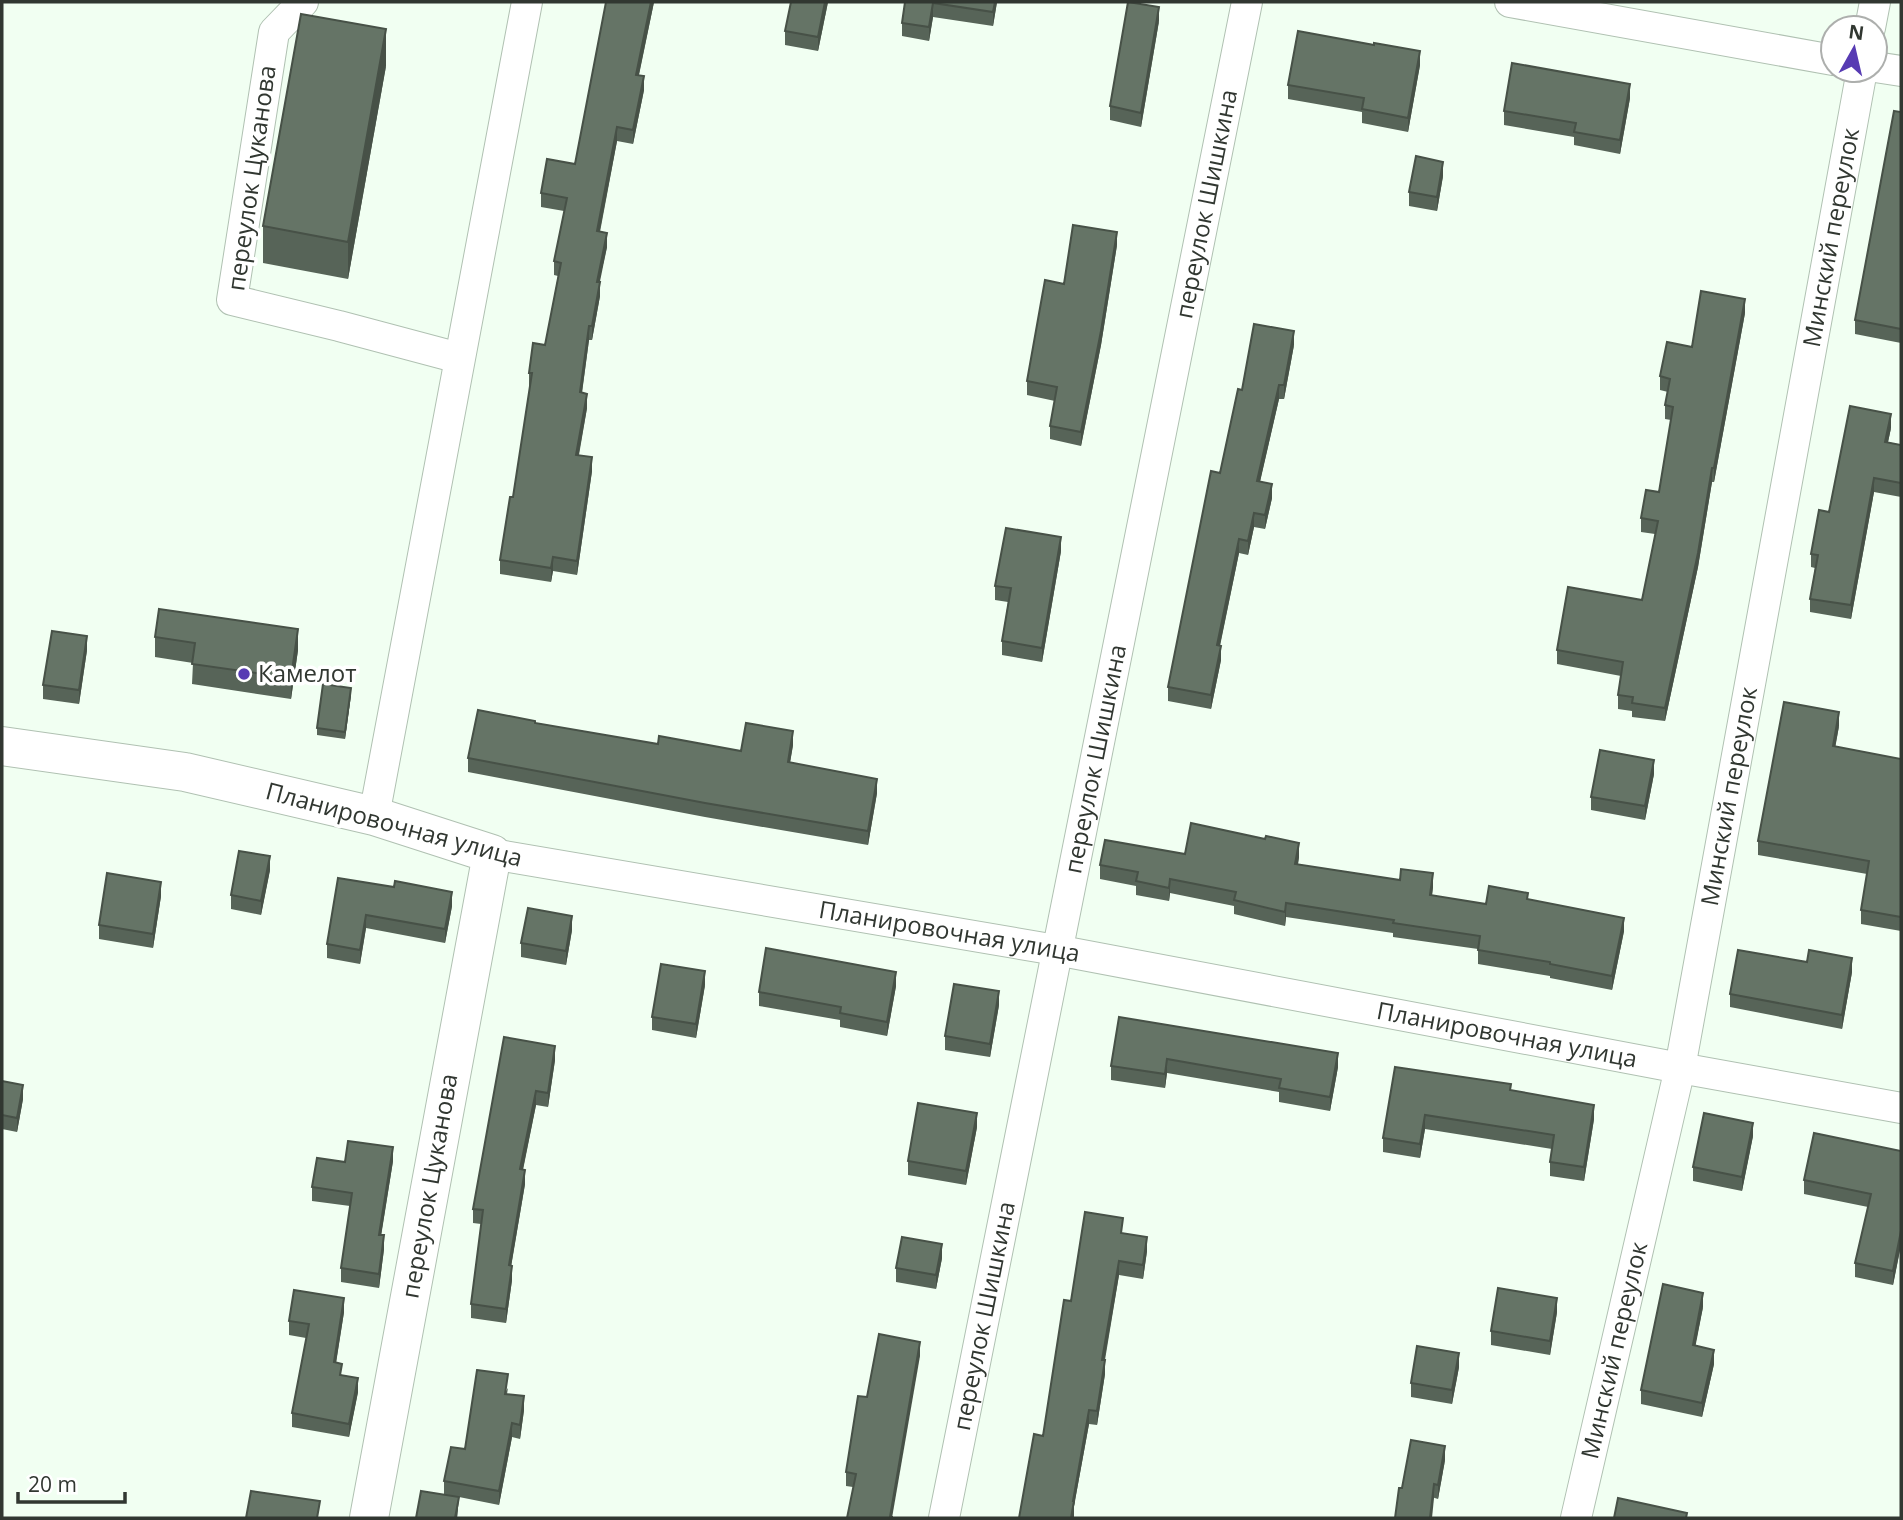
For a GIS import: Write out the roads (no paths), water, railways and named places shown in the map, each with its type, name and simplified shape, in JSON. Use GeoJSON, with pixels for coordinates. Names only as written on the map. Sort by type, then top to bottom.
{"type":"FeatureCollection","features":[{"type":"Feature","properties":{"kind":"main road","name":"Планировочная улица"},"geometry":{"type":"LineString","coordinates":[[2,746],[184,772],[374,816],[492,855]]}},
{"type":"Feature","properties":{"kind":"main road","name":"переулок Цуканова"},"geometry":{"type":"LineString","coordinates":[[369,1518],[492,855]]}},
{"type":"Feature","properties":{"kind":"street","name":"переулок Цуканова"},"geometry":{"type":"LineString","coordinates":[[303,2],[274,32],[232,300],[459,358]]}},
{"type":"Feature","properties":{"kind":"street"},"geometry":{"type":"LineString","coordinates":[[374,816],[527,2]]}},
{"type":"Feature","properties":{"kind":"street","name":"переулок Шишкина"},"geometry":{"type":"LineString","coordinates":[[944,1518],[1247,2]]}},
{"type":"Feature","properties":{"kind":"street"},"geometry":{"type":"LineString","coordinates":[[1510,2],[1819,57]]}},
{"type":"Feature","properties":{"kind":"street","name":"Минский переулок"},"geometry":{"type":"LineString","coordinates":[[1576,1518],[1680,1068],[1859,84]]}},
{"type":"Feature","properties":{"kind":"street","name":"Планировочная улица"},"geometry":{"type":"LineString","coordinates":[[492,855],[1056,950],[1901,1108]]}},
{"type":"Feature","properties":{"kind":"place","name":"Камелот"},"geometry":{"type":"Point","coordinates":[244,674]}}]}
